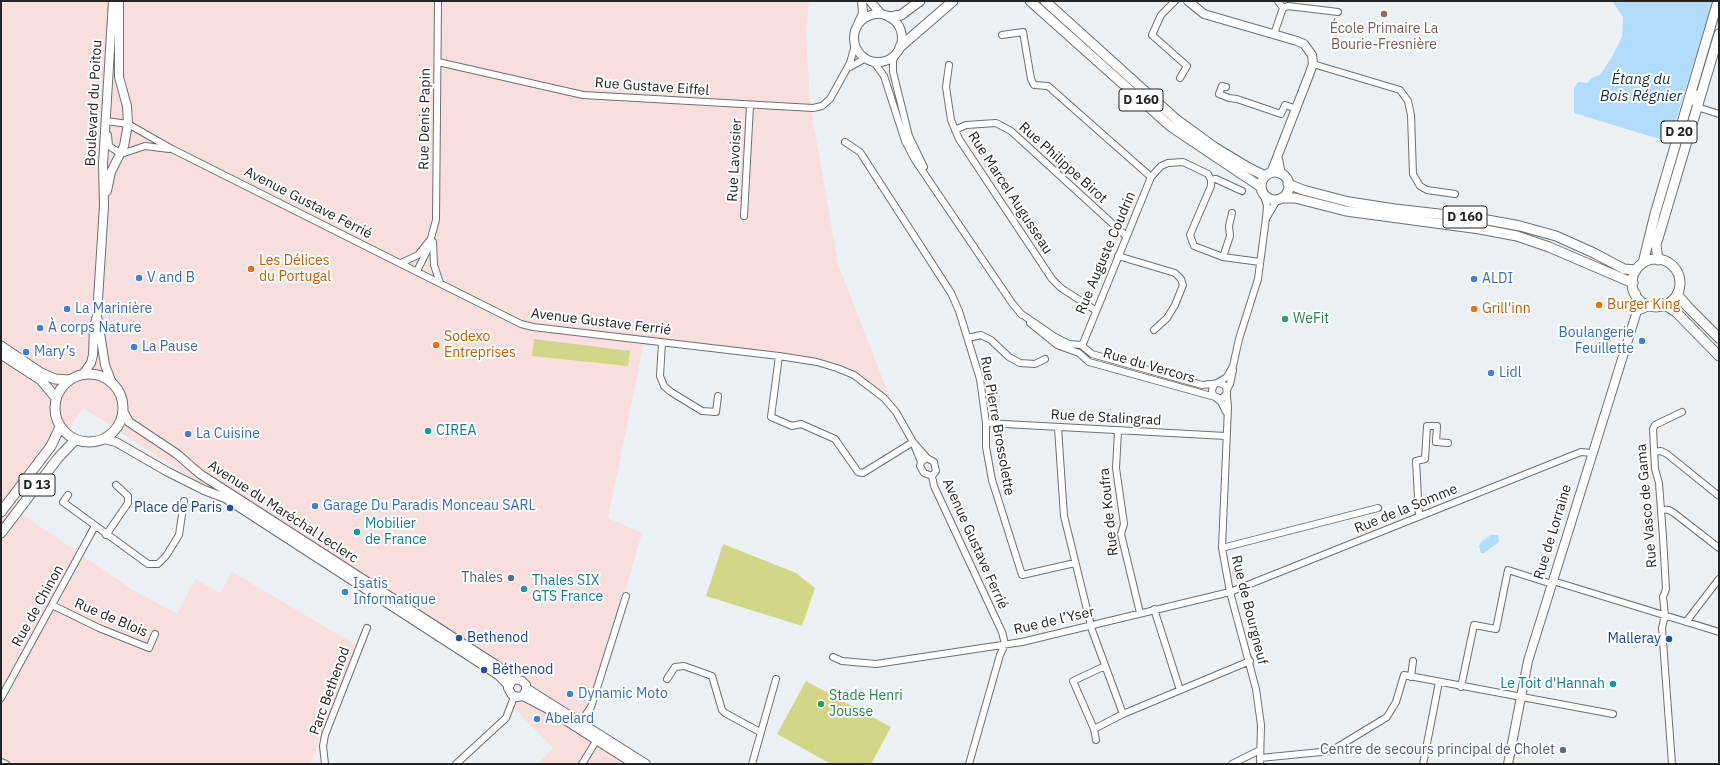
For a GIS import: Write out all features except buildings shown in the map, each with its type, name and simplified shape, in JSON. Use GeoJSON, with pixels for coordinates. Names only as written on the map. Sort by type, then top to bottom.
{"type":"FeatureCollection","features":[{"type":"Feature","properties":{"kind":"main road","name":"Boulevard du Poitou"},"geometry":{"type":"LineString","coordinates":[[83,374],[91,363],[93,354],[94,328],[97,315],[104,206],[103,174],[113,1]]}},
{"type":"Feature","properties":{"kind":"main road","name":"Boulevard du Poitou"},"geometry":{"type":"LineString","coordinates":[[104,206],[111,172],[121,154],[128,124],[119,71],[119,1]]}},
{"type":"Feature","properties":{"kind":"main road"},"geometry":{"type":"LineString","coordinates":[[862,1],[863,13],[854,38],[855,45],[858,52],[868,59],[884,61],[953,1]]}},
{"type":"Feature","properties":{"kind":"main road"},"geometry":{"type":"LineString","coordinates":[[870,1],[899,27],[901,34],[898,50]]}},
{"type":"Feature","properties":{"kind":"main road"},"geometry":{"type":"LineString","coordinates":[[858,25],[868,16],[901,16],[920,1]]}},
{"type":"Feature","properties":{"kind":"main road"},"geometry":{"type":"LineString","coordinates":[[1023,1],[1039,14],[1058,26]]}},
{"type":"Feature","properties":{"kind":"main road","name":"D 160"},"geometry":{"type":"LineString","coordinates":[[1030,1],[1170,126],[1261,187]]}},
{"type":"Feature","properties":{"kind":"main road","name":"D 160"},"geometry":{"type":"LineString","coordinates":[[1045,1],[1177,120],[1214,147],[1249,168],[1268,174]]}},
{"type":"Feature","properties":{"kind":"main road"},"geometry":{"type":"LineString","coordinates":[[1188,1],[1204,14],[1304,44],[1312,55],[1313,64],[1278,159],[1261,187],[1264,196],[1268,199],[1280,199],[1288,190],[1288,184],[1284,176],[1281,174],[1278,159]]}},
{"type":"Feature","properties":{"kind":"main road","name":"D 20"},"geometry":{"type":"LineString","coordinates":[[1644,263],[1655,214],[1718,1]]}},
{"type":"Feature","properties":{"kind":"main road","name":"D 20"},"geometry":{"type":"LineString","coordinates":[[1658,260],[1656,245],[1719,34]]}},
{"type":"Feature","properties":{"kind":"main road"},"geometry":{"type":"LineString","coordinates":[[1268,174],[1281,174]]}},
{"type":"Feature","properties":{"kind":"main road","name":"D 160"},"geometry":{"type":"LineString","coordinates":[[1288,184],[1303,190],[1349,202],[1482,219],[1520,226],[1556,236],[1594,253],[1624,269],[1636,270]]}},
{"type":"Feature","properties":{"kind":"main road","name":"D 160"},"geometry":{"type":"LineString","coordinates":[[1280,199],[1295,198],[1346,211],[1517,236],[1549,247],[1632,283]]}},
{"type":"Feature","properties":{"kind":"main road"},"geometry":{"type":"LineString","coordinates":[[1658,260],[1665,261],[1677,272],[1680,286],[1678,294],[1674,299],[1665,306],[1659,307],[1649,306],[1641,302],[1632,283],[1636,270],[1644,263],[1658,260]]}},
{"type":"Feature","properties":{"kind":"main road","name":"Rue de Lorraine"},"geometry":{"type":"LineString","coordinates":[[1508,764],[1528,662],[1637,311],[1636,294]]}},
{"type":"Feature","properties":{"kind":"main road"},"geometry":{"type":"LineString","coordinates":[[1678,294],[1687,306],[1719,338]]}},
{"type":"Feature","properties":{"kind":"main road"},"geometry":{"type":"LineString","coordinates":[[1637,311],[1649,306]]}},
{"type":"Feature","properties":{"kind":"main road"},"geometry":{"type":"LineString","coordinates":[[1665,306],[1676,312],[1719,356]]}},
{"type":"Feature","properties":{"kind":"main road","name":"Boulevard du Poitou"},"geometry":{"type":"LineString","coordinates":[[97,315],[105,365],[112,383]]}},
{"type":"Feature","properties":{"kind":"main road"},"geometry":{"type":"LineString","coordinates":[[1,346],[42,374],[55,379],[69,380]]}},
{"type":"Feature","properties":{"kind":"main road"},"geometry":{"type":"LineString","coordinates":[[1,354],[41,380],[56,398]]}},
{"type":"Feature","properties":{"kind":"main road"},"geometry":{"type":"LineString","coordinates":[[83,374],[94,374],[104,377],[119,391],[123,401],[124,411],[114,432],[104,439],[95,442],[75,440],[66,434],[60,427],[54,408],[60,389],[69,380],[83,374]]}},
{"type":"Feature","properties":{"kind":"main road","name":"Avenue du Maréchal Leclerc"},"geometry":{"type":"LineString","coordinates":[[124,411],[128,422],[178,454],[200,474],[517,679]]}},
{"type":"Feature","properties":{"kind":"main road","name":"D 13"},"geometry":{"type":"LineString","coordinates":[[1,512],[51,446],[60,427]]}},
{"type":"Feature","properties":{"kind":"main road","name":"Avenue du Maréchal Leclerc"},"geometry":{"type":"LineString","coordinates":[[104,439],[116,442],[168,472],[204,490],[225,498],[498,675],[509,686]]}},
{"type":"Feature","properties":{"kind":"main road","name":"D 13"},"geometry":{"type":"LineString","coordinates":[[1,532],[58,458],[75,440]]}},
{"type":"Feature","properties":{"kind":"main road"},"geometry":{"type":"LineString","coordinates":[[579,725],[522,696],[514,696],[509,691],[509,686],[512,681],[517,679],[522,681],[526,688],[599,738],[634,764]]}},
{"type":"Feature","properties":{"kind":"main road"},"geometry":{"type":"LineString","coordinates":[[522,696],[526,688]]}},
{"type":"Feature","properties":{"kind":"main road"},"geometry":{"type":"LineString","coordinates":[[599,738],[646,764]]}},
{"type":"Feature","properties":{"kind":"street","name":"Rue Denis Papin"},"geometry":{"type":"LineString","coordinates":[[418,271],[432,237],[436,220],[438,1]]}},
{"type":"Feature","properties":{"kind":"street"},"geometry":{"type":"LineString","coordinates":[[1175,1],[1161,15],[1152,35],[1187,66],[1180,78]]}},
{"type":"Feature","properties":{"kind":"street"},"geometry":{"type":"LineString","coordinates":[[1274,34],[1282,8],[1278,1]]}},
{"type":"Feature","properties":{"kind":"street"},"geometry":{"type":"LineString","coordinates":[[1282,8],[1288,6],[1338,12]]}},
{"type":"Feature","properties":{"kind":"street"},"geometry":{"type":"LineString","coordinates":[[1002,35],[1023,32],[1031,79],[1034,85],[1048,86],[1151,177],[1161,166],[1176,162],[1183,162],[1208,174],[1211,180],[1211,186],[1190,235],[1194,246],[1223,257],[1260,262]]}},
{"type":"Feature","properties":{"kind":"street","name":"Rue Gustave Eiffel"},"geometry":{"type":"LineString","coordinates":[[438,62],[583,95],[750,106],[814,108],[822,106],[830,99],[847,70],[853,57],[855,45]]}},
{"type":"Feature","properties":{"kind":"street","name":"Rue du Vercors"},"geometry":{"type":"LineString","coordinates":[[898,50],[893,67],[909,136],[946,205]]}},
{"type":"Feature","properties":{"kind":"street","name":"Rue Gustave Eiffel"},"geometry":{"type":"LineString","coordinates":[[847,70],[852,65],[868,59]]}},
{"type":"Feature","properties":{"kind":"street","name":"Rue du Vercors"},"geometry":{"type":"LineString","coordinates":[[868,59],[876,65],[884,76],[905,141],[946,205],[1020,313],[1037,331],[1063,349],[1078,353],[1089,362],[1215,397]]}},
{"type":"Feature","properties":{"kind":"street"},"geometry":{"type":"LineString","coordinates":[[1700,60],[1701,67],[1693,99],[1697,107],[1719,114]]}},
{"type":"Feature","properties":{"kind":"street"},"geometry":{"type":"LineString","coordinates":[[1313,64],[1400,90],[1408,101],[1413,174],[1420,186],[1427,190],[1455,194]]}},
{"type":"Feature","properties":{"kind":"street","name":"Rue Marcel Augusseau"},"geometry":{"type":"LineString","coordinates":[[949,65],[946,87],[951,120],[955,130],[989,185],[1052,278],[1061,288],[1095,310]]}},
{"type":"Feature","properties":{"kind":"street"},"geometry":{"type":"LineString","coordinates":[[1226,87],[1222,86],[1219,94],[1281,114],[1285,105],[1297,109]]}},
{"type":"Feature","properties":{"kind":"street","name":"Rue Lavoisier"},"geometry":{"type":"LineString","coordinates":[[744,216],[750,106]]}},
{"type":"Feature","properties":{"kind":"street","name":"Rue Philippe Birot"},"geometry":{"type":"LineString","coordinates":[[955,130],[966,125],[996,123],[1011,131],[1126,236]]}},
{"type":"Feature","properties":{"kind":"street"},"geometry":{"type":"LineString","coordinates":[[121,154],[109,146],[106,125],[128,124]]}},
{"type":"Feature","properties":{"kind":"street","name":"Avenue Gustave Ferrié"},"geometry":{"type":"LineString","coordinates":[[128,124],[172,149],[527,325],[779,356],[817,362],[854,375],[888,402],[896,412],[913,442],[921,462]]}},
{"type":"Feature","properties":{"kind":"street","name":"Rue Pierre Brossolette"},"geometry":{"type":"LineString","coordinates":[[844,142],[860,152],[951,293],[968,338],[980,379],[986,423],[986,447],[992,480],[1022,575],[1075,563]]}},
{"type":"Feature","properties":{"kind":"street","name":"Avenue Gustave Ferrié"},"geometry":{"type":"LineString","coordinates":[[121,154],[145,146],[172,149]]}},
{"type":"Feature","properties":{"kind":"street","name":"Rue Auguste Coudrin"},"geometry":{"type":"LineString","coordinates":[[1078,353],[1082,352],[1080,346],[1151,177]]}},
{"type":"Feature","properties":{"kind":"street"},"geometry":{"type":"LineString","coordinates":[[1211,180],[1216,179],[1242,191]]}},
{"type":"Feature","properties":{"kind":"street","name":"Rue de Bourgneuf"},"geometry":{"type":"LineString","coordinates":[[1260,761],[1261,725],[1259,704],[1250,661],[1230,592],[1222,548],[1227,392],[1232,378],[1239,339],[1258,279],[1267,206],[1264,196]]}},
{"type":"Feature","properties":{"kind":"street","name":"Rue de Bourgneuf"},"geometry":{"type":"LineString","coordinates":[[1266,218],[1280,199]]}},
{"type":"Feature","properties":{"kind":"street"},"geometry":{"type":"LineString","coordinates":[[1223,257],[1230,236],[1229,226],[1232,213]]}},
{"type":"Feature","properties":{"kind":"street","name":"Rue Denis Papin"},"geometry":{"type":"LineString","coordinates":[[401,263],[418,255],[432,237]]}},
{"type":"Feature","properties":{"kind":"street","name":"Rue Denis Papin"},"geometry":{"type":"LineString","coordinates":[[432,237],[434,265],[440,283]]}},
{"type":"Feature","properties":{"kind":"street"},"geometry":{"type":"LineString","coordinates":[[1118,256],[1175,273],[1181,279],[1183,285],[1175,305],[1167,318],[1154,330]]}},
{"type":"Feature","properties":{"kind":"street","name":"Rue du Vercors"},"geometry":{"type":"LineString","coordinates":[[1020,313],[1055,337],[1070,344],[1080,346],[1099,357],[1202,385],[1217,384]]}},
{"type":"Feature","properties":{"kind":"street"},"geometry":{"type":"LineString","coordinates":[[968,338],[981,335],[991,340],[1009,357],[1020,363],[1035,364],[1045,359]]}},
{"type":"Feature","properties":{"kind":"street"},"geometry":{"type":"LineString","coordinates":[[662,342],[660,376],[664,386],[677,396],[702,411],[716,412],[718,396]]}},
{"type":"Feature","properties":{"kind":"street"},"geometry":{"type":"LineString","coordinates":[[779,356],[771,417],[792,426],[801,424],[835,438],[858,472],[863,474],[913,442]]}},
{"type":"Feature","properties":{"kind":"street","name":"Rue de Bourgneuf"},"geometry":{"type":"LineString","coordinates":[[1217,384],[1227,377],[1233,366]]}},
{"type":"Feature","properties":{"kind":"street"},"geometry":{"type":"LineString","coordinates":[[1215,397],[1222,398],[1227,392],[1224,384],[1217,384],[1212,390],[1215,397],[1221,402],[1227,414]]}},
{"type":"Feature","properties":{"kind":"street","name":"Rue Vasco de Gama"},"geometry":{"type":"LineString","coordinates":[[1672,764],[1662,628],[1665,615],[1663,597],[1666,589],[1662,509],[1654,452],[1653,429],[1655,425],[1682,412]]}},
{"type":"Feature","properties":{"kind":"street","name":"Rue de Stalingrad"},"geometry":{"type":"LineString","coordinates":[[986,423],[1226,436]]}},
{"type":"Feature","properties":{"kind":"street"},"geometry":{"type":"LineString","coordinates":[[1419,516],[1416,460],[1425,459],[1427,426],[1437,426],[1436,442],[1448,442]]}},
{"type":"Feature","properties":{"kind":"street"},"geometry":{"type":"LineString","coordinates":[[1058,428],[1064,516],[1091,625],[1123,714]]}},
{"type":"Feature","properties":{"kind":"street","name":"Rue de Koufra"},"geometry":{"type":"LineString","coordinates":[[1118,431],[1116,468],[1124,524],[1122,534],[1140,613]]}},
{"type":"Feature","properties":{"kind":"street","name":"Avenue Gustave Ferrié"},"geometry":{"type":"LineString","coordinates":[[913,442],[927,458]]}},
{"type":"Feature","properties":{"kind":"street"},"geometry":{"type":"LineString","coordinates":[[1654,452],[1661,451],[1667,454],[1719,496]]}},
{"type":"Feature","properties":{"kind":"street","name":"Rue de la Somme"},"geometry":{"type":"LineString","coordinates":[[1230,592],[1581,452],[1592,453]]}},
{"type":"Feature","properties":{"kind":"street"},"geometry":{"type":"LineString","coordinates":[[927,458],[934,462],[936,467],[935,473],[932,476],[924,473],[920,466],[921,462],[927,458]]}},
{"type":"Feature","properties":{"kind":"street","name":"Avenue Gustave Ferrié"},"geometry":{"type":"LineString","coordinates":[[932,476],[934,486],[1002,632],[1005,644]]}},
{"type":"Feature","properties":{"kind":"street"},"geometry":{"type":"LineString","coordinates":[[106,535],[128,503],[128,496],[116,485]]}},
{"type":"Feature","properties":{"kind":"street"},"geometry":{"type":"LineString","coordinates":[[68,494],[63,502],[140,560],[148,564],[158,564],[166,556],[180,535],[184,501]]}},
{"type":"Feature","properties":{"kind":"street"},"geometry":{"type":"LineString","coordinates":[[1222,548],[1378,508]]}},
{"type":"Feature","properties":{"kind":"street"},"geometry":{"type":"LineString","coordinates":[[1662,509],[1669,510],[1674,513],[1719,548]]}},
{"type":"Feature","properties":{"kind":"street","name":"Rue de Chinon"},"geometry":{"type":"LineString","coordinates":[[1,698],[95,526]]}},
{"type":"Feature","properties":{"kind":"street"},"geometry":{"type":"LineString","coordinates":[[1461,687],[1474,625],[1496,629],[1508,570],[1719,632]]}},
{"type":"Feature","properties":{"kind":"street"},"geometry":{"type":"LineString","coordinates":[[1686,622],[1719,579]]}},
{"type":"Feature","properties":{"kind":"street","name":"Rue de l’Yser"},"geometry":{"type":"LineString","coordinates":[[969,764],[1000,655],[1005,644],[1022,642],[1154,609],[1230,592]]}},
{"type":"Feature","properties":{"kind":"street"},"geometry":{"type":"LineString","coordinates":[[579,725],[592,707],[626,596]]}},
{"type":"Feature","properties":{"kind":"street","name":"Rue de Blois"},"geometry":{"type":"LineString","coordinates":[[52,605],[99,628],[148,648],[155,634]]}},
{"type":"Feature","properties":{"kind":"street"},"geometry":{"type":"LineString","coordinates":[[1154,609],[1180,690]]}},
{"type":"Feature","properties":{"kind":"street","name":"Parc Bethenod"},"geometry":{"type":"LineString","coordinates":[[326,764],[323,746],[325,735],[367,628]]}},
{"type":"Feature","properties":{"kind":"street"},"geometry":{"type":"LineString","coordinates":[[833,657],[842,661],[876,664],[1005,644]]}},
{"type":"Feature","properties":{"kind":"street"},"geometry":{"type":"LineString","coordinates":[[1094,729],[1123,714],[1250,661]]}},
{"type":"Feature","properties":{"kind":"street"},"geometry":{"type":"LineString","coordinates":[[1260,761],[1331,751],[1387,717],[1396,702],[1413,661]]}},
{"type":"Feature","properties":{"kind":"street"},"geometry":{"type":"LineString","coordinates":[[666,679],[675,667],[684,666],[712,676],[722,710],[760,732]]}},
{"type":"Feature","properties":{"kind":"street"},"geometry":{"type":"LineString","coordinates":[[1096,740],[1094,729],[1073,681],[1105,666]]}},
{"type":"Feature","properties":{"kind":"street"},"geometry":{"type":"LineString","coordinates":[[1407,676],[1613,714]]}},
{"type":"Feature","properties":{"kind":"street"},"geometry":{"type":"LineString","coordinates":[[752,764],[776,678]]}},
{"type":"Feature","properties":{"kind":"street"},"geometry":{"type":"LineString","coordinates":[[1423,764],[1438,682]]}},
{"type":"Feature","properties":{"kind":"street"},"geometry":{"type":"LineString","coordinates":[[456,764],[506,718],[514,696]]}},
{"type":"Feature","properties":{"kind":"street"},"geometry":{"type":"LineString","coordinates":[[582,764],[599,738]]}},
{"type":"Feature","properties":{"kind":"street"},"geometry":{"type":"LineString","coordinates":[[1232,764],[1260,750]]}},
{"type":"Feature","properties":{"kind":"street"},"geometry":{"type":"LineString","coordinates":[[1,762],[6,764]]}},
{"type":"Feature","properties":{"kind":"shaded area"},"geometry":{"type":"Polygon","coordinates":[[[1,1],[93,1],[109,12],[109,1],[809,1],[806,33],[810,103],[838,264],[890,398],[863,377],[842,365],[820,358],[644,342],[608,518],[642,533],[586,728],[647,764],[537,764],[553,748],[513,707],[518,689],[83,408],[13,508],[133,590],[177,614],[195,579],[220,593],[232,572],[356,645],[310,764],[1,764],[1,1]]]}},
{"type":"Feature","properties":{"kind":"shaded area"},"geometry":{"type":"Polygon","coordinates":[[[93,1],[109,1],[109,13],[93,1]]]}},
{"type":"Feature","properties":{"kind":"green space"},"geometry":{"type":"Polygon","coordinates":[[[534,339],[630,351],[628,366],[532,356],[534,339]]]}},
{"type":"Feature","properties":{"kind":"green space"},"geometry":{"type":"Polygon","coordinates":[[[723,544],[796,573],[815,588],[802,626],[706,596],[723,544]]]}},
{"type":"Feature","properties":{"kind":"green space","name":"Stade Henri Jousse"},"geometry":{"type":"Polygon","coordinates":[[[806,681],[891,727],[871,764],[831,764],[777,734],[806,681]]]}},
{"type":"Feature","properties":{"kind":"water","name":"Étang du Bois Régnier"},"geometry":{"type":"Polygon","coordinates":[[[1612,1],[1713,1],[1669,142],[1574,113],[1574,88],[1578,82],[1588,83],[1591,78],[1600,75],[1612,57],[1622,37],[1623,17],[1612,1]]]}},
{"type":"Feature","properties":{"kind":"water"},"geometry":{"type":"Polygon","coordinates":[[[1491,535],[1498,535],[1499,542],[1484,553],[1481,553],[1479,546],[1481,542],[1491,535]]]}},
{"type":"Feature","properties":{"kind":"place","name":"École Primaire La Bourie-Fresnière"},"geometry":{"type":"Point","coordinates":[1384,14]}},
{"type":"Feature","properties":{"kind":"place","name":"Les Délices du Portugal"},"geometry":{"type":"Point","coordinates":[251,269]}},
{"type":"Feature","properties":{"kind":"place","name":"V and B"},"geometry":{"type":"Point","coordinates":[139,278]}},
{"type":"Feature","properties":{"kind":"place","name":"ALDI"},"geometry":{"type":"Point","coordinates":[1474,279]}},
{"type":"Feature","properties":{"kind":"place","name":"Burger King"},"geometry":{"type":"Point","coordinates":[1599,305]}},
{"type":"Feature","properties":{"kind":"place","name":"La Marinière"},"geometry":{"type":"Point","coordinates":[67,309]}},
{"type":"Feature","properties":{"kind":"place","name":"Grill'inn"},"geometry":{"type":"Point","coordinates":[1474,309]}},
{"type":"Feature","properties":{"kind":"place","name":"WeFit"},"geometry":{"type":"Point","coordinates":[1285,319]}},
{"type":"Feature","properties":{"kind":"place","name":"À corps Nature"},"geometry":{"type":"Point","coordinates":[40,328]}},
{"type":"Feature","properties":{"kind":"place","name":"Boulangerie Feuillette"},"geometry":{"type":"Point","coordinates":[1642,341]}},
{"type":"Feature","properties":{"kind":"place","name":"Sodexo Entreprises"},"geometry":{"type":"Point","coordinates":[436,345]}},
{"type":"Feature","properties":{"kind":"place","name":"La Pause"},"geometry":{"type":"Point","coordinates":[134,347]}},
{"type":"Feature","properties":{"kind":"place","name":"Mary’s"},"geometry":{"type":"Point","coordinates":[26,352]}},
{"type":"Feature","properties":{"kind":"place","name":"Lidl"},"geometry":{"type":"Point","coordinates":[1491,373]}},
{"type":"Feature","properties":{"kind":"place","name":"CIREA"},"geometry":{"type":"Point","coordinates":[428,431]}},
{"type":"Feature","properties":{"kind":"place","name":"La Cuisine"},"geometry":{"type":"Point","coordinates":[188,434]}},
{"type":"Feature","properties":{"kind":"place","name":"Garage Du Paradis Monceau SARL"},"geometry":{"type":"Point","coordinates":[315,506]}},
{"type":"Feature","properties":{"kind":"place","name":"Place de Paris"},"geometry":{"type":"Point","coordinates":[230,508]}},
{"type":"Feature","properties":{"kind":"place","name":"Mobilier de France"},"geometry":{"type":"Point","coordinates":[357,532]}},
{"type":"Feature","properties":{"kind":"place","name":"Thales"},"geometry":{"type":"Point","coordinates":[511,578]}},
{"type":"Feature","properties":{"kind":"place","name":"Thales SIX GTS France"},"geometry":{"type":"Point","coordinates":[524,589]}},
{"type":"Feature","properties":{"kind":"place","name":"Isatis Informatique"},"geometry":{"type":"Point","coordinates":[345,592]}},
{"type":"Feature","properties":{"kind":"place","name":"Bethenod"},"geometry":{"type":"Point","coordinates":[459,638]}},
{"type":"Feature","properties":{"kind":"place","name":"Malleray"},"geometry":{"type":"Point","coordinates":[1669,639]}},
{"type":"Feature","properties":{"kind":"place","name":"Béthenod"},"geometry":{"type":"Point","coordinates":[484,670]}},
{"type":"Feature","properties":{"kind":"place","name":"Le Toit d'Hannah"},"geometry":{"type":"Point","coordinates":[1613,684]}},
{"type":"Feature","properties":{"kind":"place","name":"Dynamic Moto"},"geometry":{"type":"Point","coordinates":[570,694]}},
{"type":"Feature","properties":{"kind":"place","name":"Stade Henri Jousse"},"geometry":{"type":"Point","coordinates":[821,704]}},
{"type":"Feature","properties":{"kind":"place","name":"Abelard"},"geometry":{"type":"Point","coordinates":[537,719]}},
{"type":"Feature","properties":{"kind":"place","name":"Centre de secours principal de Cholet"},"geometry":{"type":"Point","coordinates":[1563,750]}}]}
